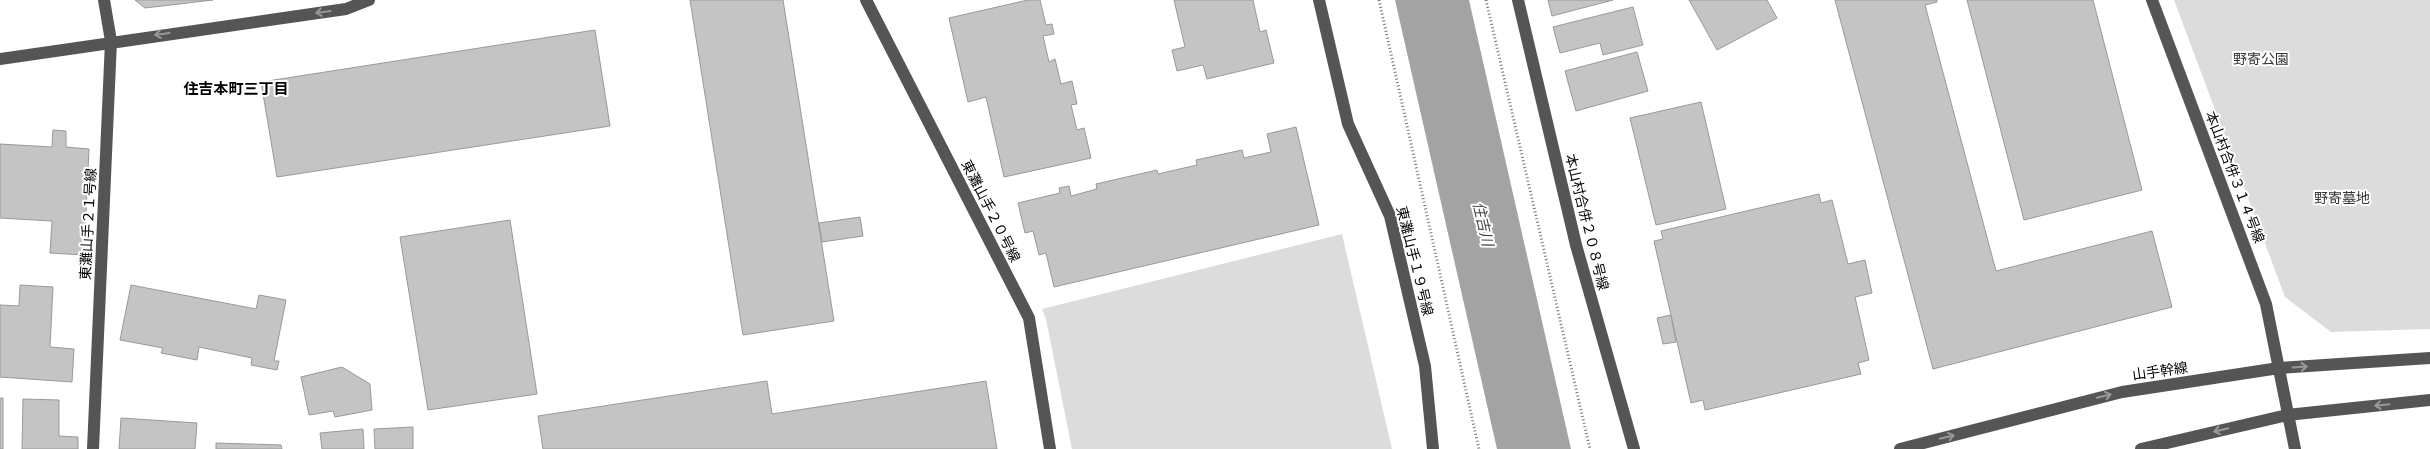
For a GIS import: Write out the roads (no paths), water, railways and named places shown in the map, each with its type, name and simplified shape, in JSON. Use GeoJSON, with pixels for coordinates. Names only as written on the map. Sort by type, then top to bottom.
{"type":"FeatureCollection","features":[{"type":"Feature","properties":{"kind":"street","name":"東灘山手２１号線"},"geometry":{"type":"LineString","coordinates":[[93,449],[111,41],[104,0]]}},
{"type":"Feature","properties":{"kind":"street"},"geometry":{"type":"LineString","coordinates":[[0,59],[111,41],[346,9],[370,0]]}},
{"type":"Feature","properties":{"kind":"street","name":"東灘山手２０号線"},"geometry":{"type":"LineString","coordinates":[[866,0],[1029,318],[1050,449]]}},
{"type":"Feature","properties":{"kind":"street","name":"東灘山手１９号線"},"geometry":{"type":"LineString","coordinates":[[1319,0],[1348,124],[1390,216],[1425,366],[1434,449]]}},
{"type":"Feature","properties":{"kind":"street","name":"本山村合併２０８号線"},"geometry":{"type":"LineString","coordinates":[[1518,0],[1576,245],[1634,449]]}},
{"type":"Feature","properties":{"kind":"street","name":"本山村合併３１４号線"},"geometry":{"type":"LineString","coordinates":[[2152,0],[2266,304],[2295,449]]}},
{"type":"Feature","properties":{"kind":"street","name":"山手幹線"},"geometry":{"type":"LineString","coordinates":[[1900,449],[2122,392],[2279,368],[2430,358]]}},
{"type":"Feature","properties":{"kind":"street"},"geometry":{"type":"LineString","coordinates":[[2141,449],[2287,415],[2430,400]]}},
{"type":"Feature","properties":{"kind":"water","name":"住吉川"},"geometry":{"type":"Polygon","coordinates":[[[1395,0],[1469,0],[1571,449],[1497,449],[1395,0]]]}},
{"type":"Feature","properties":{"kind":"district","name":"住吉本町三丁目"},"geometry":{"type":"Point","coordinates":[236,89]}},
{"type":"Feature","properties":{"kind":"park label","name":"野寄公園"},"geometry":{"type":"Point","coordinates":[2261,59]}},
{"type":"Feature","properties":{"kind":"park label","name":"野寄墓地"},"geometry":{"type":"Point","coordinates":[2342,198]}}]}
